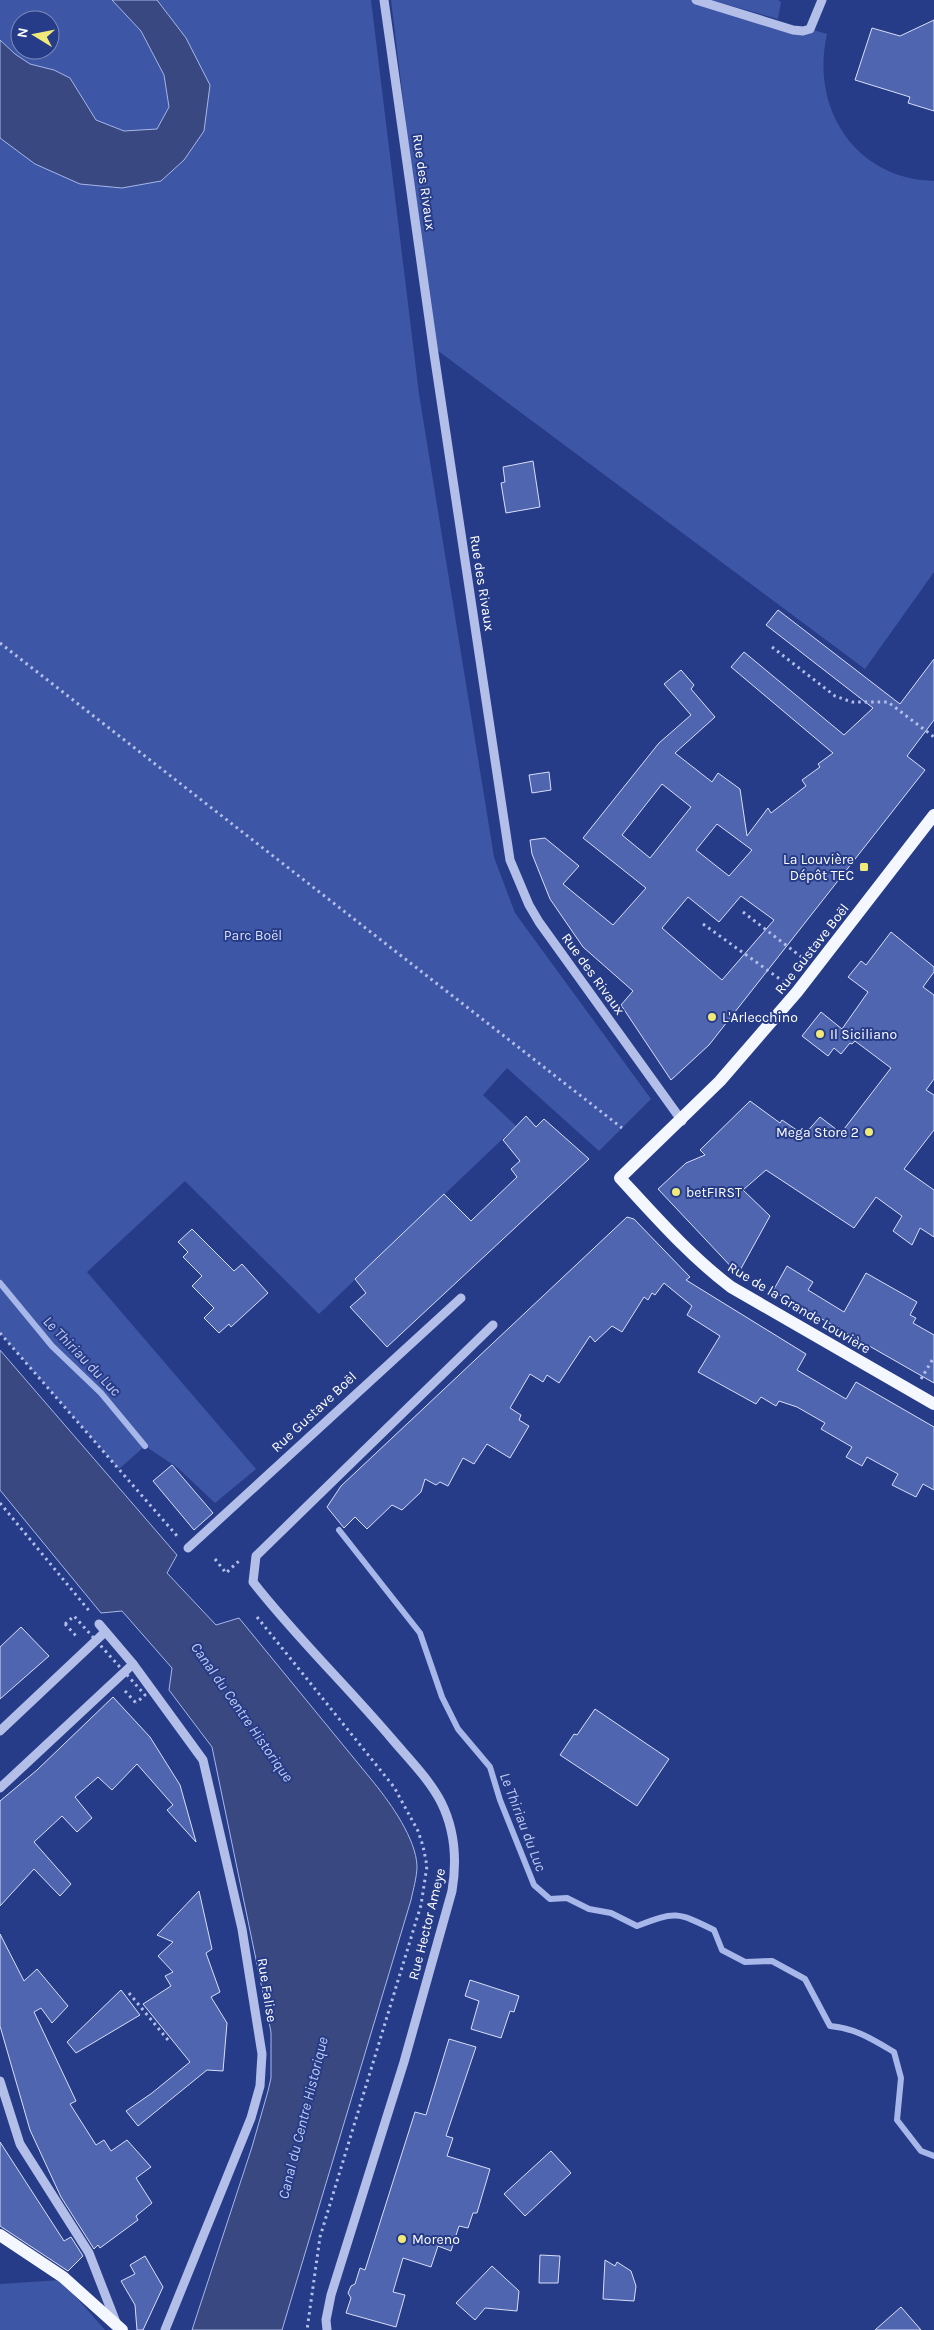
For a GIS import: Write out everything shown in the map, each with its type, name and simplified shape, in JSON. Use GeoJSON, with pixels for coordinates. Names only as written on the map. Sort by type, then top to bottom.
{"type":"FeatureCollection","features":[{"type":"Feature","properties":{"kind":"main road","name":"Rue Gustave Boël"},"geometry":{"type":"LineString","coordinates":[[620,1178],[682,1121],[720,1081],[797,992],[934,815]]}},
{"type":"Feature","properties":{"kind":"main road","name":"Rue de la Grande Louvière"},"geometry":{"type":"LineString","coordinates":[[620,1178],[684,1247],[704,1266],[731,1287],[934,1404]]}},
{"type":"Feature","properties":{"kind":"main road"},"geometry":{"type":"LineString","coordinates":[[0,2235],[63,2276],[120,2329]]}},
{"type":"Feature","properties":{"kind":"street","name":"Rue des Rivaux"},"geometry":{"type":"LineString","coordinates":[[384,0],[433,347],[510,860],[529,905],[539,922],[682,1121]]}},
{"type":"Feature","properties":{"kind":"street"},"geometry":{"type":"LineString","coordinates":[[696,0],[793,30],[803,31],[810,29],[822,0]]}},
{"type":"Feature","properties":{"kind":"street","name":"Rue Gustave Boël"},"geometry":{"type":"LineString","coordinates":[[188,1548],[461,1298]]}},
{"type":"Feature","properties":{"kind":"street","name":"Rue Hector Ameye"},"geometry":{"type":"LineString","coordinates":[[327,2330],[326,2320],[331,2295],[404,2062],[452,1891],[456,1868],[454,1845],[441,1803],[427,1780],[381,1726],[272,1606],[253,1582],[256,1556],[493,1325]]}},
{"type":"Feature","properties":{"kind":"street"},"geometry":{"type":"LineString","coordinates":[[0,1731],[105,1632],[99,1624]]}},
{"type":"Feature","properties":{"kind":"street","name":"Rue Falise"},"geometry":{"type":"LineString","coordinates":[[105,1632],[133,1664],[203,1760],[242,1928],[262,2054],[260,2086],[252,2118],[165,2330]]}},
{"type":"Feature","properties":{"kind":"street"},"geometry":{"type":"LineString","coordinates":[[0,1788],[133,1664]]}},
{"type":"Feature","properties":{"kind":"street"},"geometry":{"type":"LineString","coordinates":[[0,2081],[20,2144],[89,2253],[120,2329]]}},
{"type":"Feature","properties":{"kind":"path"},"geometry":{"type":"LineString","coordinates":[[0,643],[622,1128]]}},
{"type":"Feature","properties":{"kind":"path"},"geometry":{"type":"LineString","coordinates":[[772,647],[835,696],[852,702],[888,702],[934,737]]}},
{"type":"Feature","properties":{"kind":"path"},"geometry":{"type":"LineString","coordinates":[[743,912],[816,968]]}},
{"type":"Feature","properties":{"kind":"path"},"geometry":{"type":"LineString","coordinates":[[703,924],[797,992]]}},
{"type":"Feature","properties":{"kind":"path"},"geometry":{"type":"LineString","coordinates":[[0,1333],[188,1548]]}},
{"type":"Feature","properties":{"kind":"path"},"geometry":{"type":"LineString","coordinates":[[913,1392],[934,1357]]}},
{"type":"Feature","properties":{"kind":"path"},"geometry":{"type":"LineString","coordinates":[[0,1502],[99,1624]]}},
{"type":"Feature","properties":{"kind":"path"},"geometry":{"type":"LineString","coordinates":[[215,1559],[226,1573],[243,1557]]}},
{"type":"Feature","properties":{"kind":"path"},"geometry":{"type":"LineString","coordinates":[[65,1624],[74,1616],[145,1695],[136,1703]]}},
{"type":"Feature","properties":{"kind":"path"},"geometry":{"type":"LineString","coordinates":[[257,1617],[394,1787],[418,1831],[427,1866],[422,1904],[320,2237],[306,2330]]}},
{"type":"Feature","properties":{"kind":"path"},"geometry":{"type":"LineString","coordinates":[[129,1993],[168,2040]]}},
{"type":"Feature","properties":{"kind":"green space"},"geometry":{"type":"Polygon","coordinates":[[[0,0],[112,0],[141,31],[164,75],[169,107],[157,129],[124,131],[95,120],[70,78],[54,70],[30,64],[24,60],[60,60],[60,10],[10,10],[10,49],[0,40],[0,0]]]}},
{"type":"Feature","properties":{"kind":"green space","name":"Parc Boël"},"geometry":{"type":"Polygon","coordinates":[[[157,0],[371,0],[419,394],[494,857],[515,913],[651,1099],[599,1151],[507,1068],[483,1095],[516,1126],[319,1314],[185,1181],[87,1272],[256,1469],[215,1503],[178,1468],[145,1446],[119,1469],[0,1333],[0,138],[6,142],[161,181],[186,38],[157,0]]]}},
{"type":"Feature","properties":{"kind":"green space"},"geometry":{"type":"Polygon","coordinates":[[[391,0],[696,0],[793,30],[810,29],[827,34],[823,61],[825,88],[833,113],[844,134],[861,153],[882,168],[906,177],[934,181],[934,572],[865,669],[433,347],[391,0]]]}},
{"type":"Feature","properties":{"kind":"green space"},"geometry":{"type":"Polygon","coordinates":[[[711,0],[778,0],[781,2],[778,19],[711,0]]]}},
{"type":"Feature","properties":{"kind":"green space"},"geometry":{"type":"Polygon","coordinates":[[[61,2280],[105,2330],[0,2330],[0,2284],[61,2280]]]}},
{"type":"Feature","properties":{"kind":"water"},"geometry":{"type":"Polygon","coordinates":[[[112,0],[157,0],[186,38],[210,85],[204,131],[184,160],[161,181],[122,188],[80,184],[35,164],[0,138],[0,40],[10,49],[10,60],[24,60],[30,64],[54,70],[70,78],[96,120],[124,131],[157,129],[169,107],[164,75],[141,31],[112,0]]]}},
{"type":"Feature","properties":{"kind":"water","name":"Canal du Centre Historique"},"geometry":{"type":"Polygon","coordinates":[[[0,1350],[177,1555],[167,1573],[216,1625],[239,1618],[381,1792],[402,1822],[416,1856],[416,1879],[411,1900],[282,2330],[192,2330],[252,2147],[271,2078],[271,2032],[212,1747],[169,1690],[172,1668],[122,1611],[101,1613],[0,1490],[0,1350]]]}},
{"type":"Feature","properties":{"kind":"building"},"geometry":{"type":"Polygon","coordinates":[[[934,20],[934,111],[908,103],[910,97],[855,80],[872,28],[900,36],[934,20]]]}},
{"type":"Feature","properties":{"kind":"building"},"geometry":{"type":"Polygon","coordinates":[[[533,461],[540,507],[506,513],[501,483],[505,482],[503,467],[533,461]]]}},
{"type":"Feature","properties":{"kind":"building"},"geometry":{"type":"Polygon","coordinates":[[[778,610],[900,704],[934,659],[934,720],[907,756],[925,770],[709,1045],[671,1080],[621,1005],[633,991],[583,947],[550,899],[532,854],[530,840],[545,838],[579,866],[563,884],[613,925],[646,888],[583,838],[659,743],[691,715],[664,684],[681,670],[694,685],[691,689],[715,717],[675,753],[712,782],[718,773],[740,789],[747,836],[768,808],[771,813],[806,786],[802,780],[820,767],[818,764],[833,753],[731,667],[744,652],[844,735],[873,708],[766,625],[778,610]],[[662,784],[622,835],[650,858],[691,807],[662,784]],[[717,824],[696,850],[729,876],[752,850],[717,824]],[[741,896],[719,922],[688,897],[662,928],[722,980],[774,920],[741,896]]]}},
{"type":"Feature","properties":{"kind":"building"},"geometry":{"type":"Polygon","coordinates":[[[549,772],[551,790],[532,793],[529,775],[549,772]]]}},
{"type":"Feature","properties":{"kind":"building"},"geometry":{"type":"Polygon","coordinates":[[[891,932],[934,967],[934,972],[923,987],[934,995],[934,1079],[926,1090],[934,1095],[934,1130],[904,1169],[934,1190],[934,1237],[920,1228],[912,1245],[893,1231],[902,1216],[876,1197],[854,1228],[766,1170],[743,1190],[770,1216],[738,1274],[658,1189],[686,1163],[705,1155],[700,1150],[750,1101],[780,1123],[782,1120],[804,1135],[820,1117],[841,1133],[891,1068],[855,1041],[852,1044],[850,1043],[841,1054],[834,1048],[828,1056],[802,1036],[821,1012],[842,1029],[868,992],[848,977],[861,961],[866,965],[891,932]]]}},
{"type":"Feature","properties":{"kind":"building"},"geometry":{"type":"Polygon","coordinates":[[[526,1116],[536,1127],[544,1119],[589,1159],[387,1347],[350,1307],[366,1293],[355,1279],[444,1194],[471,1221],[517,1177],[511,1169],[520,1161],[503,1140],[526,1116]]]}},
{"type":"Feature","properties":{"kind":"building"},"geometry":{"type":"Polygon","coordinates":[[[627,1217],[634,1219],[690,1277],[686,1280],[806,1354],[797,1370],[846,1399],[856,1382],[934,1427],[934,1490],[923,1484],[916,1497],[892,1485],[898,1474],[867,1457],[862,1466],[846,1457],[852,1447],[821,1429],[825,1423],[797,1407],[779,1401],[776,1406],[761,1397],[756,1404],[698,1372],[720,1336],[687,1315],[692,1306],[664,1283],[655,1295],[652,1293],[648,1300],[644,1297],[622,1332],[612,1326],[595,1342],[590,1336],[559,1383],[547,1375],[543,1382],[530,1374],[510,1408],[521,1415],[519,1420],[529,1426],[510,1458],[487,1444],[474,1464],[463,1458],[448,1486],[440,1482],[436,1485],[425,1479],[421,1492],[402,1510],[392,1505],[367,1529],[355,1517],[344,1528],[327,1507],[341,1486],[627,1217]]]}},
{"type":"Feature","properties":{"kind":"building"},"geometry":{"type":"Polygon","coordinates":[[[192,1229],[234,1271],[242,1264],[268,1293],[231,1327],[229,1324],[219,1333],[204,1318],[214,1308],[192,1286],[202,1276],[183,1257],[188,1252],[178,1242],[192,1229]]]}},
{"type":"Feature","properties":{"kind":"building"},"geometry":{"type":"Polygon","coordinates":[[[787,1266],[813,1282],[808,1290],[844,1312],[866,1273],[917,1302],[910,1315],[916,1318],[913,1323],[934,1335],[934,1383],[773,1291],[787,1266]]]}},
{"type":"Feature","properties":{"kind":"building"},"geometry":{"type":"Polygon","coordinates":[[[172,1465],[213,1513],[194,1530],[153,1481],[172,1465]]]}},
{"type":"Feature","properties":{"kind":"building"},"geometry":{"type":"Polygon","coordinates":[[[21,1627],[49,1656],[0,1699],[0,1647],[21,1627]]]}},
{"type":"Feature","properties":{"kind":"building"},"geometry":{"type":"Polygon","coordinates":[[[113,1697],[150,1737],[180,1785],[196,1842],[167,1810],[173,1805],[137,1764],[112,1790],[98,1777],[75,1797],[92,1818],[77,1832],[62,1816],[34,1842],[71,1884],[60,1896],[34,1869],[0,1906],[0,1801],[37,1770],[113,1697]]]}},
{"type":"Feature","properties":{"kind":"building"},"geometry":{"type":"Polygon","coordinates":[[[595,1709],[669,1759],[637,1806],[560,1755],[574,1734],[577,1735],[595,1709]]]}},
{"type":"Feature","properties":{"kind":"building"},"geometry":{"type":"Polygon","coordinates":[[[199,1891],[212,1949],[206,1953],[220,1992],[211,1997],[227,2023],[223,2071],[207,2070],[138,2126],[126,2111],[152,2093],[190,2062],[143,2004],[171,1986],[165,1976],[173,1972],[158,1956],[173,1942],[157,1935],[199,1891]]]}},
{"type":"Feature","properties":{"kind":"building"},"geometry":{"type":"Polygon","coordinates":[[[0,1934],[24,1981],[37,1969],[68,2006],[52,2023],[41,2008],[34,2012],[76,2101],[70,2104],[96,2145],[104,2140],[111,2151],[127,2140],[151,2167],[136,2178],[152,2203],[136,2216],[138,2220],[100,2248],[98,2245],[94,2249],[61,2197],[30,2130],[0,2026],[0,1934]]]}},
{"type":"Feature","properties":{"kind":"building"},"geometry":{"type":"Polygon","coordinates":[[[470,1980],[519,1996],[514,2012],[510,2011],[501,2038],[471,2029],[479,2001],[465,1996],[470,1980]]]}},
{"type":"Feature","properties":{"kind":"building"},"geometry":{"type":"Polygon","coordinates":[[[121,1990],[140,2015],[76,2053],[67,2042],[121,1990]]]}},
{"type":"Feature","properties":{"kind":"building"},"geometry":{"type":"Polygon","coordinates":[[[449,2039],[476,2047],[446,2136],[453,2138],[447,2156],[490,2169],[477,2213],[473,2213],[468,2228],[459,2226],[451,2251],[438,2246],[431,2267],[403,2258],[393,2292],[405,2295],[396,2327],[346,2313],[351,2298],[348,2293],[351,2286],[355,2284],[360,2268],[365,2270],[415,2112],[426,2115],[449,2039]]]}},
{"type":"Feature","properties":{"kind":"building"},"geometry":{"type":"Polygon","coordinates":[[[0,2142],[64,2241],[71,2237],[83,2256],[68,2271],[0,2226],[0,2142]]]}},
{"type":"Feature","properties":{"kind":"building"},"geometry":{"type":"Polygon","coordinates":[[[551,2151],[571,2173],[525,2216],[504,2194],[551,2151]]]}},
{"type":"Feature","properties":{"kind":"building"},"geometry":{"type":"Polygon","coordinates":[[[540,2255],[560,2256],[558,2283],[539,2283],[540,2255]]]}},
{"type":"Feature","properties":{"kind":"building"},"geometry":{"type":"Polygon","coordinates":[[[145,2256],[163,2287],[143,2330],[137,2330],[135,2305],[121,2281],[135,2274],[130,2265],[145,2256]]]}},
{"type":"Feature","properties":{"kind":"building"},"geometry":{"type":"Polygon","coordinates":[[[605,2260],[615,2266],[617,2262],[631,2271],[636,2286],[634,2301],[603,2299],[605,2260]]]}},
{"type":"Feature","properties":{"kind":"building"},"geometry":{"type":"Polygon","coordinates":[[[492,2266],[519,2291],[517,2311],[485,2308],[475,2320],[456,2303],[492,2266]]]}},
{"type":"Feature","properties":{"kind":"building"},"geometry":{"type":"Polygon","coordinates":[[[901,2307],[921,2330],[875,2330],[901,2307]]]}},
{"type":"Feature","properties":{"kind":"waterway","name":"Le Thiriau du Luc"},"geometry":{"type":"LineString","coordinates":[[0,1283],[52,1346],[101,1393],[145,1446]]}},
{"type":"Feature","properties":{"kind":"waterway","name":"Le Thiriau du Luc"},"geometry":{"type":"LineString","coordinates":[[339,1530],[420,1633],[442,1697],[458,1729],[490,1767],[500,1800],[534,1885],[550,1899],[567,1898],[589,1909],[611,1913],[637,1926],[669,1916],[684,1917],[714,1930],[722,1950],[745,1962],[772,1961],[805,1979],[830,2026],[855,2032],[894,2052],[901,2078],[897,2120],[921,2151],[934,2156]]}},
{"type":"Feature","properties":{"kind":"place","name":"La Louvière Dépôt TEC"},"geometry":{"type":"Point","coordinates":[864,867]}},
{"type":"Feature","properties":{"kind":"place","name":"L'Arlecchino"},"geometry":{"type":"Point","coordinates":[712,1017]}},
{"type":"Feature","properties":{"kind":"place","name":"Il Siciliano"},"geometry":{"type":"Point","coordinates":[820,1034]}},
{"type":"Feature","properties":{"kind":"place","name":"Mega Store 2"},"geometry":{"type":"Point","coordinates":[869,1132]}},
{"type":"Feature","properties":{"kind":"place","name":"betFIRST"},"geometry":{"type":"Point","coordinates":[676,1192]}},
{"type":"Feature","properties":{"kind":"place","name":"Moreno"},"geometry":{"type":"Point","coordinates":[402,2239]}}]}
